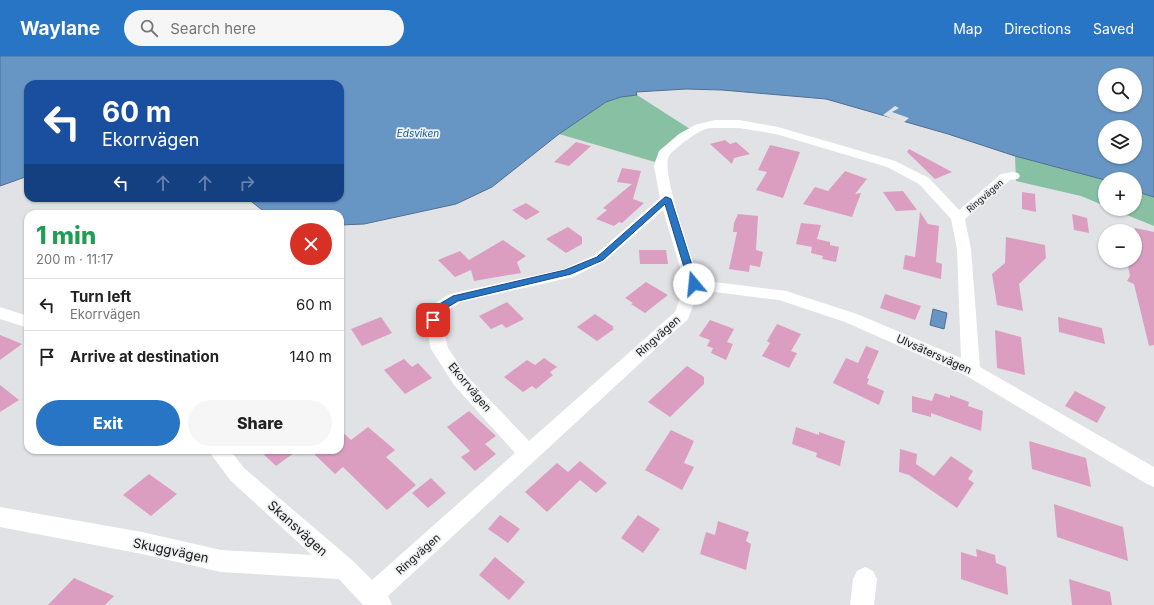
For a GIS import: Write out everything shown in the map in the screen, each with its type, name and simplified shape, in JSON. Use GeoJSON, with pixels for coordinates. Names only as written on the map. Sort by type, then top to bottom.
{"type":"FeatureCollection","features":[{"type":"Feature","properties":{"kind":"street","name":"Ringvägen"},"geometry":{"type":"LineString","coordinates":[[376,600],[527,453],[682,315],[694,284],[667,199],[660,166],[663,154],[683,137],[699,127],[715,124],[739,124],[778,131],[891,164],[924,181],[958,218],[964,249],[971,370]]}},
{"type":"Feature","properties":{"kind":"street","name":"Ringvägen"},"geometry":{"type":"LineString","coordinates":[[958,218],[1006,177],[1013,176]]}},
{"type":"Feature","properties":{"kind":"street","name":"Ekorrvägen"},"geometry":{"type":"LineString","coordinates":[[527,453],[460,380],[440,349],[433,320],[439,308],[456,298],[568,272],[600,258],[667,199]]}},
{"type":"Feature","properties":{"kind":"street","name":"Ulvsätersvägen"},"geometry":{"type":"LineString","coordinates":[[694,284],[780,295],[851,318],[971,370],[1154,479]]}},
{"type":"Feature","properties":{"kind":"street"},"geometry":{"type":"LineString","coordinates":[[0,313],[24,321]]}},
{"type":"Feature","properties":{"kind":"street","name":"Skansvägen"},"geometry":{"type":"LineString","coordinates":[[221,454],[237,474],[344,568],[376,600]]}},
{"type":"Feature","properties":{"kind":"street","name":"Skuggvägen"},"geometry":{"type":"LineString","coordinates":[[0,517],[142,543],[221,561],[344,568]]}},
{"type":"Feature","properties":{"kind":"street"},"geometry":{"type":"LineString","coordinates":[[862,605],[865,579]]}},
{"type":"Feature","properties":{"kind":"green space"},"geometry":{"type":"Polygon","coordinates":[[[637,95],[690,129],[659,153],[655,162],[559,134],[606,102],[621,97],[637,95]]]}},
{"type":"Feature","properties":{"kind":"green space"},"geometry":{"type":"Polygon","coordinates":[[[1015,156],[1098,178],[1098,203],[1081,196],[1016,181],[1015,156]]]}},
{"type":"Feature","properties":{"kind":"green space"},"geometry":{"type":"Polygon","coordinates":[[[1142,193],[1154,197],[1154,226],[1129,216],[1142,216],[1142,193]]]}},
{"type":"Feature","properties":{"kind":"water","name":"Edsviken"},"geometry":{"type":"Polygon","coordinates":[[[0,56],[1154,56],[1154,197],[1142,192],[1142,172],[1098,172],[1098,178],[1015,156],[948,134],[826,99],[722,90],[686,89],[636,92],[637,95],[621,97],[606,102],[559,134],[492,187],[456,204],[364,224],[344,225],[344,210],[262,210],[252,202],[344,202],[344,80],[24,80],[24,177],[0,186],[0,56]]]}},
{"type":"Feature","properties":{"kind":"water"},"geometry":{"type":"Polygon","coordinates":[[[933,309],[947,313],[944,329],[930,325],[933,309]]]}},
{"type":"Feature","properties":{"kind":"pier"},"geometry":{"type":"Polygon","coordinates":[[[895,106],[899,108],[892,112],[909,118],[903,123],[883,115],[895,106]]]}},
{"type":"Feature","properties":{"kind":"building"},"geometry":{"type":"Polygon","coordinates":[[[725,140],[730,144],[736,142],[750,154],[734,158],[732,164],[710,144],[725,140]]]}},
{"type":"Feature","properties":{"kind":"building"},"geometry":{"type":"Polygon","coordinates":[[[576,142],[591,146],[569,166],[554,162],[576,142]]]}},
{"type":"Feature","properties":{"kind":"building"},"geometry":{"type":"Polygon","coordinates":[[[770,145],[800,152],[783,198],[756,190],[767,172],[758,170],[770,145]]]}},
{"type":"Feature","properties":{"kind":"building"},"geometry":{"type":"Polygon","coordinates":[[[909,149],[952,172],[935,179],[907,152],[909,149]]]}},
{"type":"Feature","properties":{"kind":"building"},"geometry":{"type":"Polygon","coordinates":[[[622,168],[641,171],[633,199],[644,203],[622,223],[619,222],[614,226],[596,219],[607,210],[603,208],[632,184],[617,182],[622,168]]]}},
{"type":"Feature","properties":{"kind":"building"},"geometry":{"type":"Polygon","coordinates":[[[845,171],[867,179],[855,194],[861,193],[852,217],[803,204],[815,187],[828,191],[845,171]]]}},
{"type":"Feature","properties":{"kind":"building"},"geometry":{"type":"Polygon","coordinates":[[[903,191],[917,210],[896,211],[883,192],[903,191]]]}},
{"type":"Feature","properties":{"kind":"building"},"geometry":{"type":"Polygon","coordinates":[[[1022,192],[1035,194],[1036,212],[1022,209],[1022,192]]]}},
{"type":"Feature","properties":{"kind":"building"},"geometry":{"type":"Polygon","coordinates":[[[526,203],[540,212],[526,220],[512,210],[526,203]]]}},
{"type":"Feature","properties":{"kind":"building"},"geometry":{"type":"Polygon","coordinates":[[[920,212],[928,224],[939,226],[936,262],[942,264],[941,279],[903,269],[905,255],[915,257],[920,212]]]}},
{"type":"Feature","properties":{"kind":"building"},"geometry":{"type":"Polygon","coordinates":[[[738,214],[758,216],[756,250],[763,252],[760,267],[750,265],[749,272],[729,269],[737,232],[733,232],[734,223],[738,214]]]}},
{"type":"Feature","properties":{"kind":"building"},"geometry":{"type":"Polygon","coordinates":[[[1072,214],[1087,218],[1089,233],[1074,230],[1072,214]]]}},
{"type":"Feature","properties":{"kind":"building"},"geometry":{"type":"Polygon","coordinates":[[[801,223],[821,225],[817,239],[830,242],[830,245],[839,247],[836,262],[822,259],[823,256],[811,253],[812,247],[796,244],[801,223]]]}},
{"type":"Feature","properties":{"kind":"building"},"geometry":{"type":"Polygon","coordinates":[[[568,227],[582,237],[582,244],[566,253],[546,239],[568,227]]]}},
{"type":"Feature","properties":{"kind":"building"},"geometry":{"type":"Polygon","coordinates":[[[1142,229],[1154,232],[1154,345],[1149,346],[1134,284],[1127,281],[1130,276],[1128,268],[1142,268],[1142,229]]]}},
{"type":"Feature","properties":{"kind":"building"},"geometry":{"type":"Polygon","coordinates":[[[1006,237],[1045,245],[1046,258],[1019,284],[1023,311],[997,305],[992,274],[1005,263],[1006,237]]]}},
{"type":"Feature","properties":{"kind":"building"},"geometry":{"type":"Polygon","coordinates":[[[503,240],[526,256],[517,262],[521,273],[474,281],[471,270],[455,277],[438,260],[460,251],[469,260],[503,240]]]}},
{"type":"Feature","properties":{"kind":"building"},"geometry":{"type":"Polygon","coordinates":[[[639,250],[666,250],[668,264],[640,264],[639,250]]]}},
{"type":"Feature","properties":{"kind":"building"},"geometry":{"type":"Polygon","coordinates":[[[646,282],[668,295],[645,313],[625,298],[646,282]]]}},
{"type":"Feature","properties":{"kind":"building"},"geometry":{"type":"Polygon","coordinates":[[[885,294],[921,306],[915,320],[880,308],[885,294]]]}},
{"type":"Feature","properties":{"kind":"building"},"geometry":{"type":"Polygon","coordinates":[[[507,302],[524,319],[506,328],[502,324],[491,329],[479,316],[507,302]]]}},
{"type":"Feature","properties":{"kind":"building"},"geometry":{"type":"Polygon","coordinates":[[[595,314],[614,327],[612,328],[614,329],[597,341],[577,327],[595,314]]]}},
{"type":"Feature","properties":{"kind":"building"},"geometry":{"type":"Polygon","coordinates":[[[381,317],[392,333],[362,346],[351,329],[381,317]]]}},
{"type":"Feature","properties":{"kind":"building"},"geometry":{"type":"Polygon","coordinates":[[[1058,317],[1102,328],[1105,344],[1059,332],[1058,317]]]}},
{"type":"Feature","properties":{"kind":"building"},"geometry":{"type":"Polygon","coordinates":[[[710,320],[734,329],[727,342],[733,344],[726,360],[711,353],[713,348],[707,346],[710,340],[699,336],[710,320]]]}},
{"type":"Feature","properties":{"kind":"building"},"geometry":{"type":"Polygon","coordinates":[[[777,324],[801,334],[791,351],[797,353],[789,368],[762,356],[770,343],[767,341],[777,324]]]}},
{"type":"Feature","properties":{"kind":"building"},"geometry":{"type":"Polygon","coordinates":[[[995,330],[1021,337],[1025,375],[997,368],[995,330]]]}},
{"type":"Feature","properties":{"kind":"building"},"geometry":{"type":"Polygon","coordinates":[[[0,335],[22,344],[0,360],[0,335]]]}},
{"type":"Feature","properties":{"kind":"building"},"geometry":{"type":"Polygon","coordinates":[[[866,346],[879,351],[867,378],[869,379],[867,384],[884,391],[879,405],[833,383],[846,358],[858,363],[866,346]]]}},
{"type":"Feature","properties":{"kind":"building"},"geometry":{"type":"Polygon","coordinates":[[[544,358],[557,367],[550,372],[553,375],[536,389],[532,386],[523,392],[504,377],[527,360],[535,365],[544,358]]]}},
{"type":"Feature","properties":{"kind":"building"},"geometry":{"type":"Polygon","coordinates":[[[404,359],[412,367],[418,363],[432,378],[405,394],[384,370],[404,359]]]}},
{"type":"Feature","properties":{"kind":"building"},"geometry":{"type":"Polygon","coordinates":[[[687,366],[704,377],[704,384],[670,417],[648,402],[687,366]]]}},
{"type":"Feature","properties":{"kind":"building"},"geometry":{"type":"Polygon","coordinates":[[[0,385],[19,400],[0,412],[0,385]]]}},
{"type":"Feature","properties":{"kind":"building"},"geometry":{"type":"Polygon","coordinates":[[[1075,391],[1106,407],[1097,423],[1065,406],[1075,391]]]}},
{"type":"Feature","properties":{"kind":"building"},"geometry":{"type":"Polygon","coordinates":[[[935,393],[950,398],[950,395],[969,402],[968,406],[983,411],[981,431],[931,413],[931,417],[912,412],[912,396],[932,401],[935,393]]]}},
{"type":"Feature","properties":{"kind":"building"},"geometry":{"type":"Polygon","coordinates":[[[469,411],[496,436],[485,444],[496,454],[475,471],[461,457],[470,451],[447,427],[469,411]]]}},
{"type":"Feature","properties":{"kind":"building"},"geometry":{"type":"Polygon","coordinates":[[[368,427],[395,450],[386,457],[416,485],[387,510],[343,467],[335,474],[314,454],[344,454],[344,434],[351,440],[368,427]]]}},
{"type":"Feature","properties":{"kind":"building"},"geometry":{"type":"Polygon","coordinates":[[[796,427],[819,435],[819,432],[845,441],[840,466],[816,457],[817,453],[792,444],[796,427]]]}},
{"type":"Feature","properties":{"kind":"building"},"geometry":{"type":"Polygon","coordinates":[[[671,430],[694,441],[684,463],[694,467],[682,490],[645,470],[671,430]]]}},
{"type":"Feature","properties":{"kind":"building"},"geometry":{"type":"Polygon","coordinates":[[[1029,441],[1086,458],[1091,487],[1032,469],[1029,441]]]}},
{"type":"Feature","properties":{"kind":"building"},"geometry":{"type":"Polygon","coordinates":[[[900,449],[917,454],[916,464],[934,476],[951,456],[973,471],[968,479],[974,483],[957,508],[909,475],[899,472],[900,449]]]}},
{"type":"Feature","properties":{"kind":"building"},"geometry":{"type":"Polygon","coordinates":[[[263,454],[292,454],[276,466],[263,454]]]}},
{"type":"Feature","properties":{"kind":"building"},"geometry":{"type":"Polygon","coordinates":[[[580,461],[607,483],[596,493],[580,480],[547,512],[525,492],[557,463],[568,472],[580,461]]]}},
{"type":"Feature","properties":{"kind":"building"},"geometry":{"type":"Polygon","coordinates":[[[149,474],[177,494],[151,516],[123,495],[149,474]]]}},
{"type":"Feature","properties":{"kind":"building"},"geometry":{"type":"Polygon","coordinates":[[[431,478],[446,493],[428,508],[412,493],[431,478]]]}},
{"type":"Feature","properties":{"kind":"building"},"geometry":{"type":"Polygon","coordinates":[[[1054,504],[1123,527],[1128,561],[1057,537],[1054,504]]]}},
{"type":"Feature","properties":{"kind":"building"},"geometry":{"type":"Polygon","coordinates":[[[500,515],[520,529],[508,543],[488,529],[500,515]]]}},
{"type":"Feature","properties":{"kind":"building"},"geometry":{"type":"Polygon","coordinates":[[[638,515],[660,529],[643,553],[621,538],[638,515]]]}},
{"type":"Feature","properties":{"kind":"building"},"geometry":{"type":"Polygon","coordinates":[[[718,521],[749,532],[746,541],[751,544],[746,570],[700,554],[706,532],[715,535],[718,521]]]}},
{"type":"Feature","properties":{"kind":"building"},"geometry":{"type":"Polygon","coordinates":[[[976,549],[995,555],[996,563],[1006,567],[1008,595],[961,579],[961,552],[977,557],[976,549]]]}},
{"type":"Feature","properties":{"kind":"building"},"geometry":{"type":"Polygon","coordinates":[[[495,557],[525,582],[509,600],[479,575],[495,557]]]}},
{"type":"Feature","properties":{"kind":"building"},"geometry":{"type":"Polygon","coordinates":[[[74,578],[114,596],[105,605],[48,605],[74,578]]]}},
{"type":"Feature","properties":{"kind":"building"},"geometry":{"type":"Polygon","coordinates":[[[1069,579],[1110,592],[1112,605],[1072,605],[1069,579]]]}},
{"type":"Feature","properties":{"kind":"route"},"geometry":{"type":"LineString","coordinates":[[433,320],[439,308],[456,298],[568,272],[600,258],[667,199],[694,284]]}}]}
